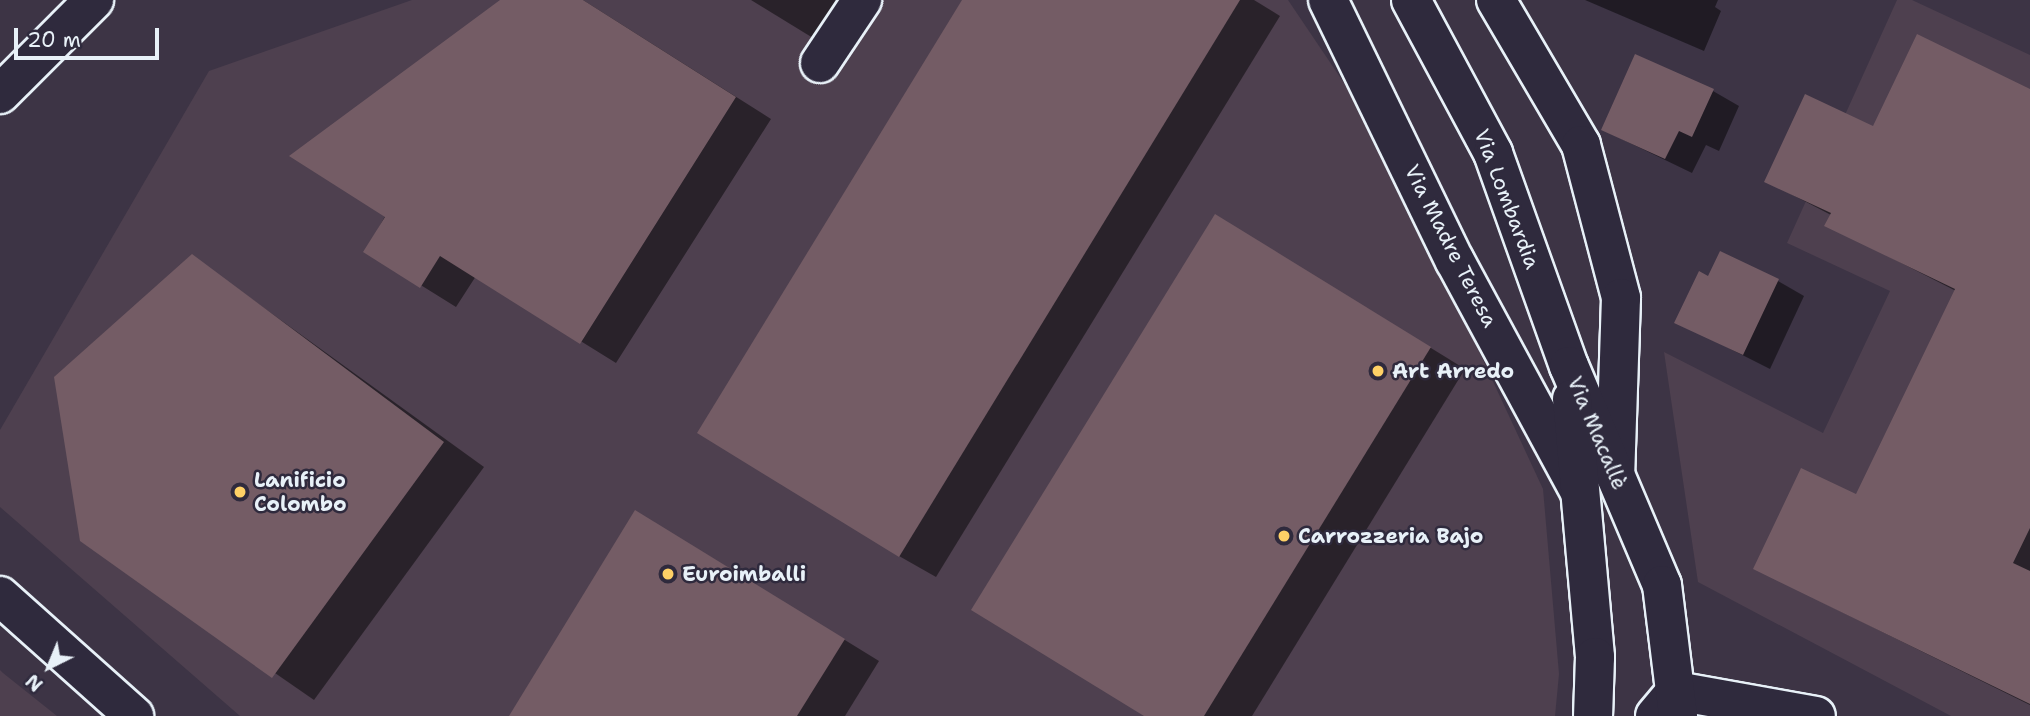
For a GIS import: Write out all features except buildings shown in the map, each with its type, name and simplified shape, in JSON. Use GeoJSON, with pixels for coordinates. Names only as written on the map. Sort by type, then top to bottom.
{"type":"FeatureCollection","features":[{"type":"Feature","properties":{"kind":"main road"},"geometry":{"type":"LineString","coordinates":[[0,94],[94,0]]}},
{"type":"Feature","properties":{"kind":"main road"},"geometry":{"type":"LineString","coordinates":[[820,63],[862,0]]}},
{"type":"Feature","properties":{"kind":"main road","name":"Via Madre Teresa"},"geometry":{"type":"LineString","coordinates":[[1328,0],[1455,261],[1579,490]]}},
{"type":"Feature","properties":{"kind":"main road","name":"Via Lombardia"},"geometry":{"type":"LineString","coordinates":[[1411,0],[1493,153],[1569,366]]}},
{"type":"Feature","properties":{"kind":"main road"},"geometry":{"type":"LineString","coordinates":[[1496,0],[1581,145],[1621,298],[1615,475]]}},
{"type":"Feature","properties":{"kind":"main road","name":"Via Macallè"},"geometry":{"type":"LineString","coordinates":[[1569,366],[1595,657],[1593,716]]}},
{"type":"Feature","properties":{"kind":"main road","name":"Via Macallè"},"geometry":{"type":"LineString","coordinates":[[1569,366],[1662,585],[1670,708]]}},
{"type":"Feature","properties":{"kind":"main road"},"geometry":{"type":"LineString","coordinates":[[0,596],[134,716]]}},
{"type":"Feature","properties":{"kind":"main road"},"geometry":{"type":"LineString","coordinates":[[1670,708],[1794,713]]}},
{"type":"Feature","properties":{"kind":"shaded area"},"geometry":{"type":"Polygon","coordinates":[[[412,0],[1288,0],[1377,132],[1543,489],[1559,674],[1555,716],[240,716],[0,507],[0,430],[209,71],[412,0]]]}},
{"type":"Feature","properties":{"kind":"shaded area"},"geometry":{"type":"Polygon","coordinates":[[[1897,0],[1912,0],[2030,55],[2030,716],[1951,716],[1698,582],[1664,352],[1823,433],[1890,291],[1787,243],[1897,0]]]}},
{"type":"Feature","properties":{"kind":"shaded area"},"geometry":{"type":"Polygon","coordinates":[[[0,670],[3,673],[57,716],[0,716],[0,670]]]}},
{"type":"Feature","properties":{"kind":"place","name":"Art Arredo"},"geometry":{"type":"Point","coordinates":[1378,371]}},
{"type":"Feature","properties":{"kind":"place","name":"Lanificio Colombo"},"geometry":{"type":"Point","coordinates":[240,492]}},
{"type":"Feature","properties":{"kind":"place","name":"Carrozzeria Bajo"},"geometry":{"type":"Point","coordinates":[1284,536]}},
{"type":"Feature","properties":{"kind":"place","name":"Euroimballi"},"geometry":{"type":"Point","coordinates":[668,574]}}]}
